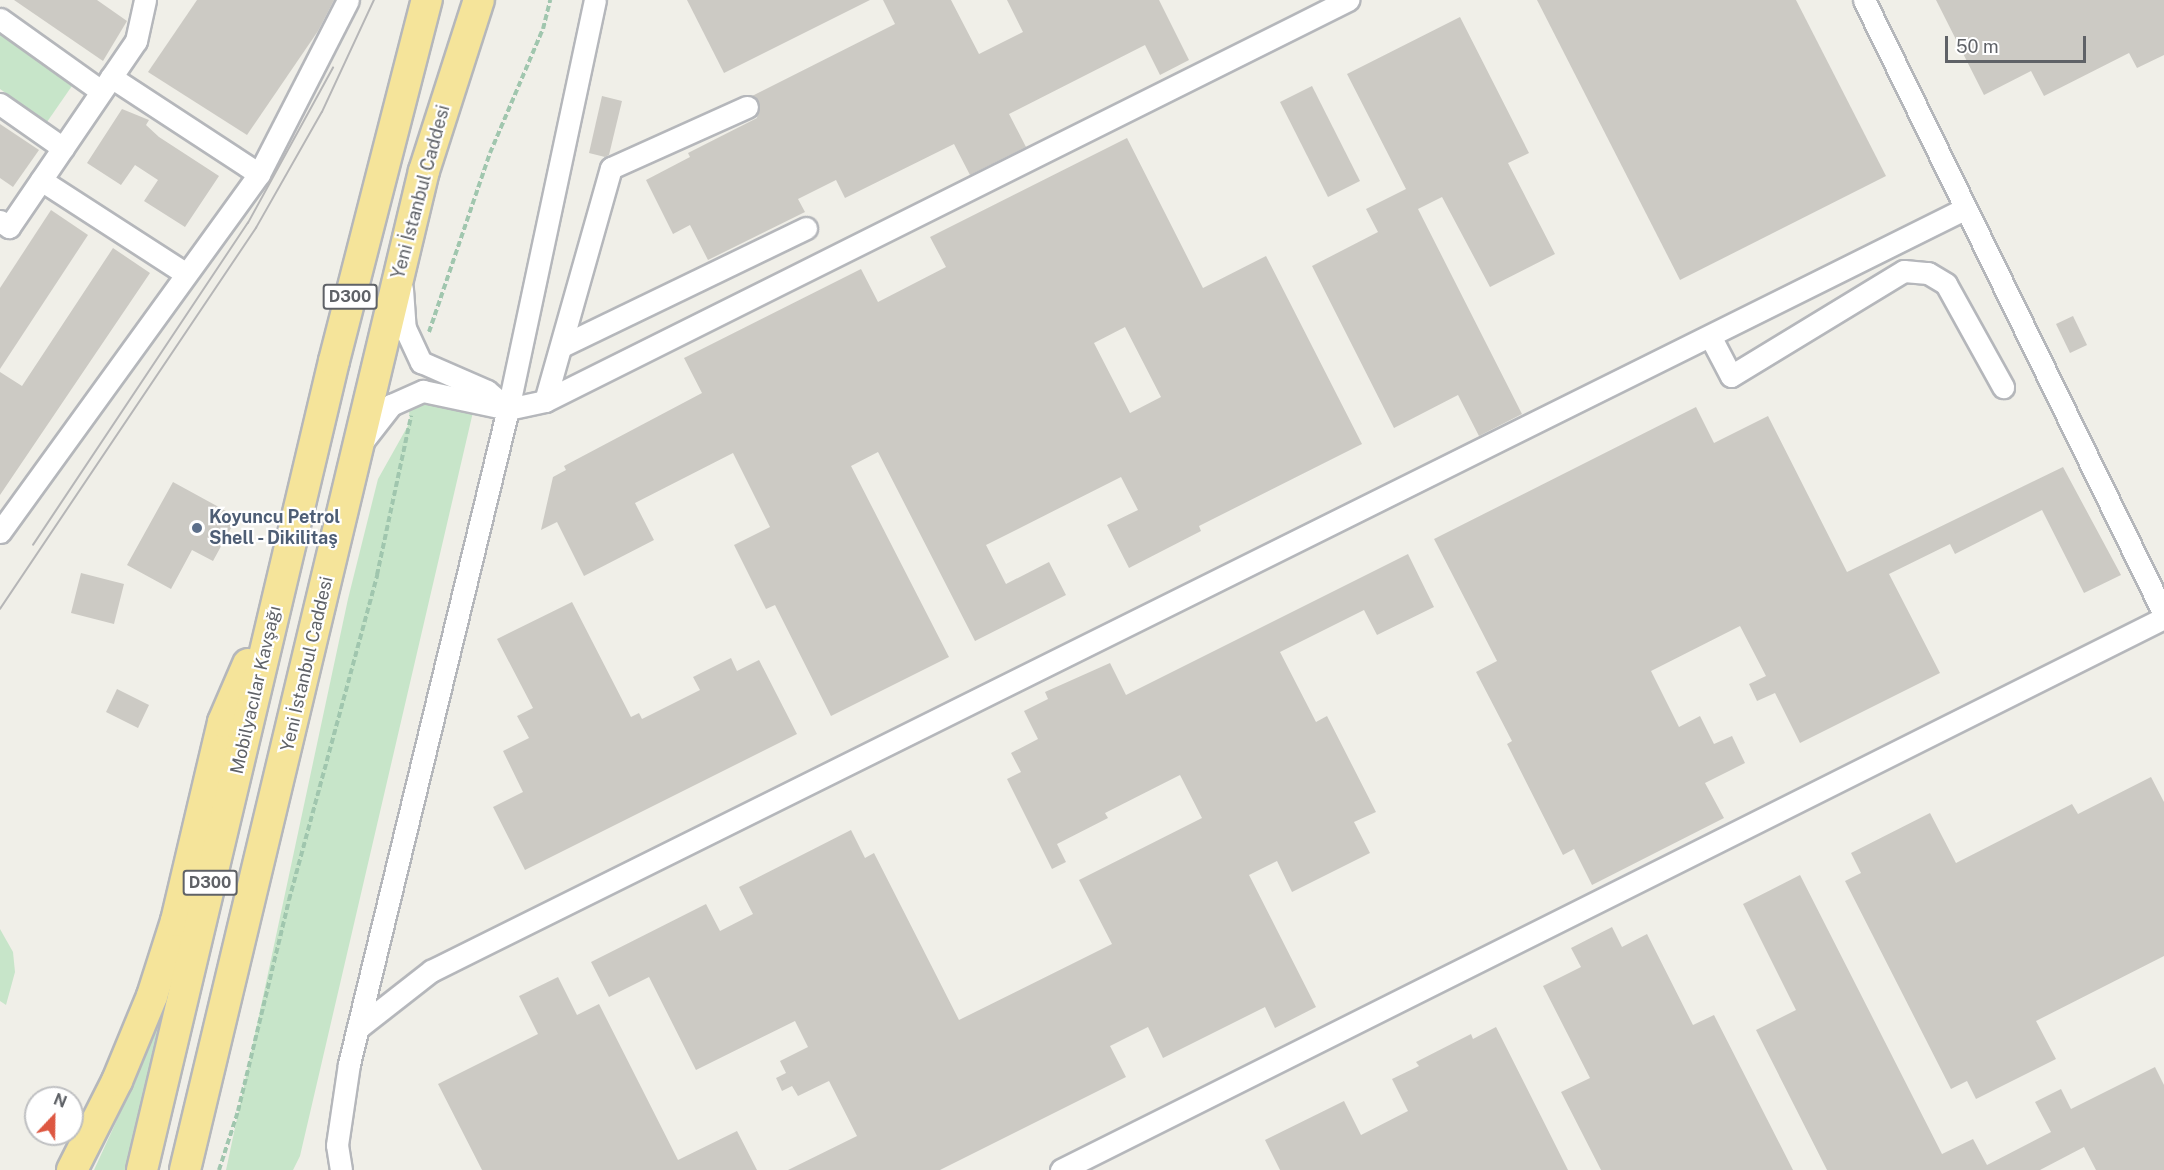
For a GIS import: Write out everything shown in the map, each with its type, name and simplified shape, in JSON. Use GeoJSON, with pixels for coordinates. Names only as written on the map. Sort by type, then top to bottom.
{"type":"FeatureCollection","features":[{"type":"Feature","properties":{"kind":"highway","name":"D300"},"geometry":{"type":"LineString","coordinates":[[279,596],[334,361],[427,0]]}},
{"type":"Feature","properties":{"kind":"highway","name":"Yeni İstanbul Caddesi"},"geometry":{"type":"LineString","coordinates":[[197,1122],[400,268],[440,116],[479,0]]}},
{"type":"Feature","properties":{"kind":"highway","name":"Mobilyacılar Kavşağı"},"geometry":{"type":"LineString","coordinates":[[72,1170],[117,1081],[152,996],[176,921],[222,722],[279,596]]}},
{"type":"Feature","properties":{"kind":"highway","name":"Mobilyacılar Kavşağı"},"geometry":{"type":"LineString","coordinates":[[142,1170],[279,596]]}},
{"type":"Feature","properties":{"kind":"highway","name":"D300"},"geometry":{"type":"LineString","coordinates":[[195,1170],[197,1122]]}},
{"type":"Feature","properties":{"kind":"highway"},"geometry":{"type":"LineString","coordinates":[[185,1170],[197,1122]]}},
{"type":"Feature","properties":{"kind":"street"},"geometry":{"type":"LineString","coordinates":[[0,221],[9,227],[136,41],[145,0]]}},
{"type":"Feature","properties":{"kind":"street"},"geometry":{"type":"LineString","coordinates":[[0,532],[185,273],[259,174],[348,0]]}},
{"type":"Feature","properties":{"kind":"street"},"geometry":{"type":"LineString","coordinates":[[341,1170],[337,1145],[358,1028],[508,409],[596,0]]}},
{"type":"Feature","properties":{"kind":"street"},"geometry":{"type":"LineString","coordinates":[[359,447],[391,405],[423,391],[508,409],[545,401],[1348,0]]}},
{"type":"Feature","properties":{"kind":"street"},"geometry":{"type":"LineString","coordinates":[[1061,1170],[2164,616],[1864,0]]}},
{"type":"Feature","properties":{"kind":"street"},"geometry":{"type":"LineString","coordinates":[[0,19],[259,174]]}},
{"type":"Feature","properties":{"kind":"street"},"geometry":{"type":"LineString","coordinates":[[0,104],[63,147]]}},
{"type":"Feature","properties":{"kind":"street"},"geometry":{"type":"LineString","coordinates":[[545,401],[611,168],[747,107]]}},
{"type":"Feature","properties":{"kind":"street"},"geometry":{"type":"LineString","coordinates":[[41,180],[185,273]]}},
{"type":"Feature","properties":{"kind":"street"},"geometry":{"type":"LineString","coordinates":[[358,1028],[430,971],[1964,209]]}},
{"type":"Feature","properties":{"kind":"street"},"geometry":{"type":"LineString","coordinates":[[562,345],[806,228]]}},
{"type":"Feature","properties":{"kind":"street"},"geometry":{"type":"LineString","coordinates":[[400,268],[405,328],[421,362],[487,391],[508,409]]}},
{"type":"Feature","properties":{"kind":"street"},"geometry":{"type":"LineString","coordinates":[[1710,336],[1731,376],[1904,271],[1928,273],[1946,284],[2003,387]]}},
{"type":"Feature","properties":{"kind":"path"},"geometry":{"type":"LineString","coordinates":[[421,362],[490,153],[543,28],[550,0]]}},
{"type":"Feature","properties":{"kind":"path"},"geometry":{"type":"LineString","coordinates":[[219,1170],[238,1111],[289,900],[377,575],[410,422],[412,396]]}},
{"type":"Feature","properties":{"kind":"green space"},"geometry":{"type":"Polygon","coordinates":[[[0,32],[74,83],[47,122],[0,89],[0,32]]]}},
{"type":"Feature","properties":{"kind":"green space"},"geometry":{"type":"Polygon","coordinates":[[[408,398],[473,412],[300,1156],[293,1170],[226,1170],[348,599],[378,479],[410,422],[408,398]]]}},
{"type":"Feature","properties":{"kind":"green space"},"geometry":{"type":"Polygon","coordinates":[[[0,929],[13,952],[15,972],[6,1005],[0,1001],[0,929]]]}},
{"type":"Feature","properties":{"kind":"green space"},"geometry":{"type":"Polygon","coordinates":[[[174,985],[128,1170],[94,1170],[139,1072],[174,985]]]}},
{"type":"Feature","properties":{"kind":"building"},"geometry":{"type":"Polygon","coordinates":[[[14,0],[97,0],[127,21],[103,61],[14,0]]]}},
{"type":"Feature","properties":{"kind":"building"},"geometry":{"type":"Polygon","coordinates":[[[197,0],[334,0],[318,31],[247,135],[148,72],[197,0]]]}},
{"type":"Feature","properties":{"kind":"building"},"geometry":{"type":"Polygon","coordinates":[[[687,0],[870,0],[724,73],[687,0]]]}},
{"type":"Feature","properties":{"kind":"building"},"geometry":{"type":"Polygon","coordinates":[[[883,0],[951,0],[979,54],[1023,32],[1007,0],[1159,0],[1189,60],[1160,75],[1145,45],[1009,114],[1026,147],[970,175],[954,144],[845,198],[836,180],[798,199],[805,212],[708,260],[690,225],[673,234],[646,180],[690,157],[688,153],[757,118],[759,102],[752,96],[895,24],[883,0]]]}},
{"type":"Feature","properties":{"kind":"building"},"geometry":{"type":"Polygon","coordinates":[[[1537,0],[1796,0],[1886,176],[1680,280],[1537,0]]]}},
{"type":"Feature","properties":{"kind":"building"},"geometry":{"type":"Polygon","coordinates":[[[1936,0],[2164,0],[2164,55],[2137,68],[2129,53],[2044,96],[2031,71],[1984,95],[1936,0]]]}},
{"type":"Feature","properties":{"kind":"building"},"geometry":{"type":"Polygon","coordinates":[[[1460,17],[1529,153],[1508,163],[1555,254],[1490,287],[1442,197],[1418,209],[1522,414],[1479,436],[1458,395],[1394,428],[1312,266],[1378,232],[1366,209],[1406,189],[1347,74],[1460,17]]]}},
{"type":"Feature","properties":{"kind":"building"},"geometry":{"type":"Polygon","coordinates":[[[1312,86],[1360,181],[1328,197],[1280,102],[1312,86]]]}},
{"type":"Feature","properties":{"kind":"building"},"geometry":{"type":"Polygon","coordinates":[[[602,96],[622,101],[609,155],[605,157],[589,153],[602,96]]]}},
{"type":"Feature","properties":{"kind":"building"},"geometry":{"type":"Polygon","coordinates":[[[122,109],[149,120],[146,125],[159,137],[219,176],[185,227],[144,201],[158,180],[135,165],[121,185],[87,163],[122,109]]]}},
{"type":"Feature","properties":{"kind":"building"},"geometry":{"type":"Polygon","coordinates":[[[0,124],[39,150],[13,187],[0,178],[0,124]]]}},
{"type":"Feature","properties":{"kind":"building"},"geometry":{"type":"Polygon","coordinates":[[[1127,138],[1203,288],[1266,256],[1362,444],[1199,526],[1201,531],[1129,568],[1107,525],[1138,510],[1121,477],[986,545],[1006,584],[1049,562],[1066,595],[975,641],[878,452],[851,466],[949,657],[831,716],[775,605],[766,609],[734,545],[770,527],[733,453],[635,503],[654,540],[584,576],[557,522],[541,530],[553,477],[566,470],[564,466],[702,393],[684,358],[861,269],[878,302],[946,267],[930,237],[1127,138]],[[1125,327],[1094,343],[1130,413],[1161,397],[1125,327]]]}},
{"type":"Feature","properties":{"kind":"building"},"geometry":{"type":"Polygon","coordinates":[[[51,210],[88,235],[0,369],[0,288],[51,210]]]}},
{"type":"Feature","properties":{"kind":"building"},"geometry":{"type":"Polygon","coordinates":[[[113,248],[150,273],[0,495],[0,372],[22,386],[113,248]]]}},
{"type":"Feature","properties":{"kind":"building"},"geometry":{"type":"Polygon","coordinates":[[[2073,316],[2087,345],[2070,353],[2056,324],[2073,316]]]}},
{"type":"Feature","properties":{"kind":"building"},"geometry":{"type":"Polygon","coordinates":[[[1696,407],[1714,443],[1768,416],[1847,572],[2063,467],[2121,575],[2084,593],[2042,510],[1955,554],[1950,544],[1889,574],[1940,673],[1800,743],[1775,693],[1757,701],[1749,684],[1766,676],[1740,626],[1651,671],[1679,727],[1700,716],[1714,744],[1732,736],[1745,763],[1705,783],[1724,818],[1592,885],[1574,849],[1563,855],[1507,744],[1512,741],[1476,672],[1497,661],[1434,539],[1696,407]]]}},
{"type":"Feature","properties":{"kind":"building"},"geometry":{"type":"Polygon","coordinates":[[[173,482],[237,517],[213,561],[192,550],[171,589],[127,565],[173,482]]]}},
{"type":"Feature","properties":{"kind":"building"},"geometry":{"type":"Polygon","coordinates":[[[1408,554],[1434,607],[1377,635],[1364,610],[1280,652],[1316,722],[1327,716],[1376,812],[1354,822],[1370,853],[1292,892],[1277,861],[1249,875],[1316,1007],[1275,1028],[1265,1007],[1163,1058],[1148,1027],[1110,1046],[1126,1077],[940,1170],[788,1170],[857,1136],[829,1081],[798,1096],[792,1086],[782,1091],[776,1078],[786,1073],[780,1061],[808,1047],[795,1021],[696,1070],[649,977],[609,997],[591,962],[706,904],[720,931],[753,914],[739,887],[851,830],[865,858],[874,853],[959,1020],[1112,944],[1079,880],[1202,818],[1180,775],[1105,813],[1108,818],[1057,844],[1066,862],[1052,869],[1007,779],[1021,772],[1011,753],[1038,739],[1024,711],[1048,699],[1045,692],[1110,663],[1126,695],[1408,554]]]}},
{"type":"Feature","properties":{"kind":"building"},"geometry":{"type":"Polygon","coordinates":[[[81,573],[124,584],[114,624],[71,613],[81,573]]]}},
{"type":"Feature","properties":{"kind":"building"},"geometry":{"type":"Polygon","coordinates":[[[572,602],[631,717],[639,713],[642,719],[700,690],[693,677],[731,658],[737,671],[759,660],[797,734],[525,870],[493,807],[523,792],[503,751],[529,738],[517,716],[533,708],[497,639],[572,602]]]}},
{"type":"Feature","properties":{"kind":"building"},"geometry":{"type":"Polygon","coordinates":[[[117,689],[149,705],[138,728],[106,712],[117,689]]]}},
{"type":"Feature","properties":{"kind":"building"},"geometry":{"type":"Polygon","coordinates":[[[2151,777],[2164,802],[2164,956],[2036,1021],[2056,1059],[1976,1099],[1967,1081],[1951,1089],[1845,881],[1861,873],[1851,853],[1930,813],[1956,863],[2072,804],[2078,814],[2151,777]]]}},
{"type":"Feature","properties":{"kind":"building"},"geometry":{"type":"Polygon","coordinates":[[[1800,875],[1942,1154],[1973,1139],[1987,1165],[2051,1132],[2035,1102],[2061,1089],[2071,1109],[2155,1067],[2164,1085],[2164,1170],[2096,1170],[2084,1147],[2040,1170],[1827,1170],[1756,1030],[1796,1010],[1743,904],[1800,875]]]}},
{"type":"Feature","properties":{"kind":"building"},"geometry":{"type":"Polygon","coordinates":[[[1612,927],[1622,947],[1647,934],[1693,1025],[1714,1015],[1793,1170],[1601,1170],[1561,1092],[1590,1078],[1543,986],[1581,967],[1571,948],[1612,927]]]}},
{"type":"Feature","properties":{"kind":"building"},"geometry":{"type":"Polygon","coordinates":[[[558,977],[577,1015],[599,1004],[678,1160],[737,1131],[757,1170],[482,1170],[438,1084],[538,1034],[519,996],[558,977]]]}},
{"type":"Feature","properties":{"kind":"building"},"geometry":{"type":"Polygon","coordinates":[[[1496,1027],[1568,1170],[1280,1170],[1265,1140],[1344,1101],[1361,1135],[1408,1111],[1392,1079],[1419,1066],[1416,1062],[1471,1034],[1473,1039],[1496,1027]]]}},
{"type":"Feature","properties":{"kind":"tram line"},"geometry":{"type":"LineString","coordinates":[[0,609],[256,228],[322,112],[374,0]]}},
{"type":"Feature","properties":{"kind":"tram line"},"geometry":{"type":"LineString","coordinates":[[33,545],[248,223],[333,68]]}},
{"type":"Feature","properties":{"kind":"place","name":"Koyuncu Petrol Shell - Dikilitaş"},"geometry":{"type":"Point","coordinates":[197,528]}}]}
